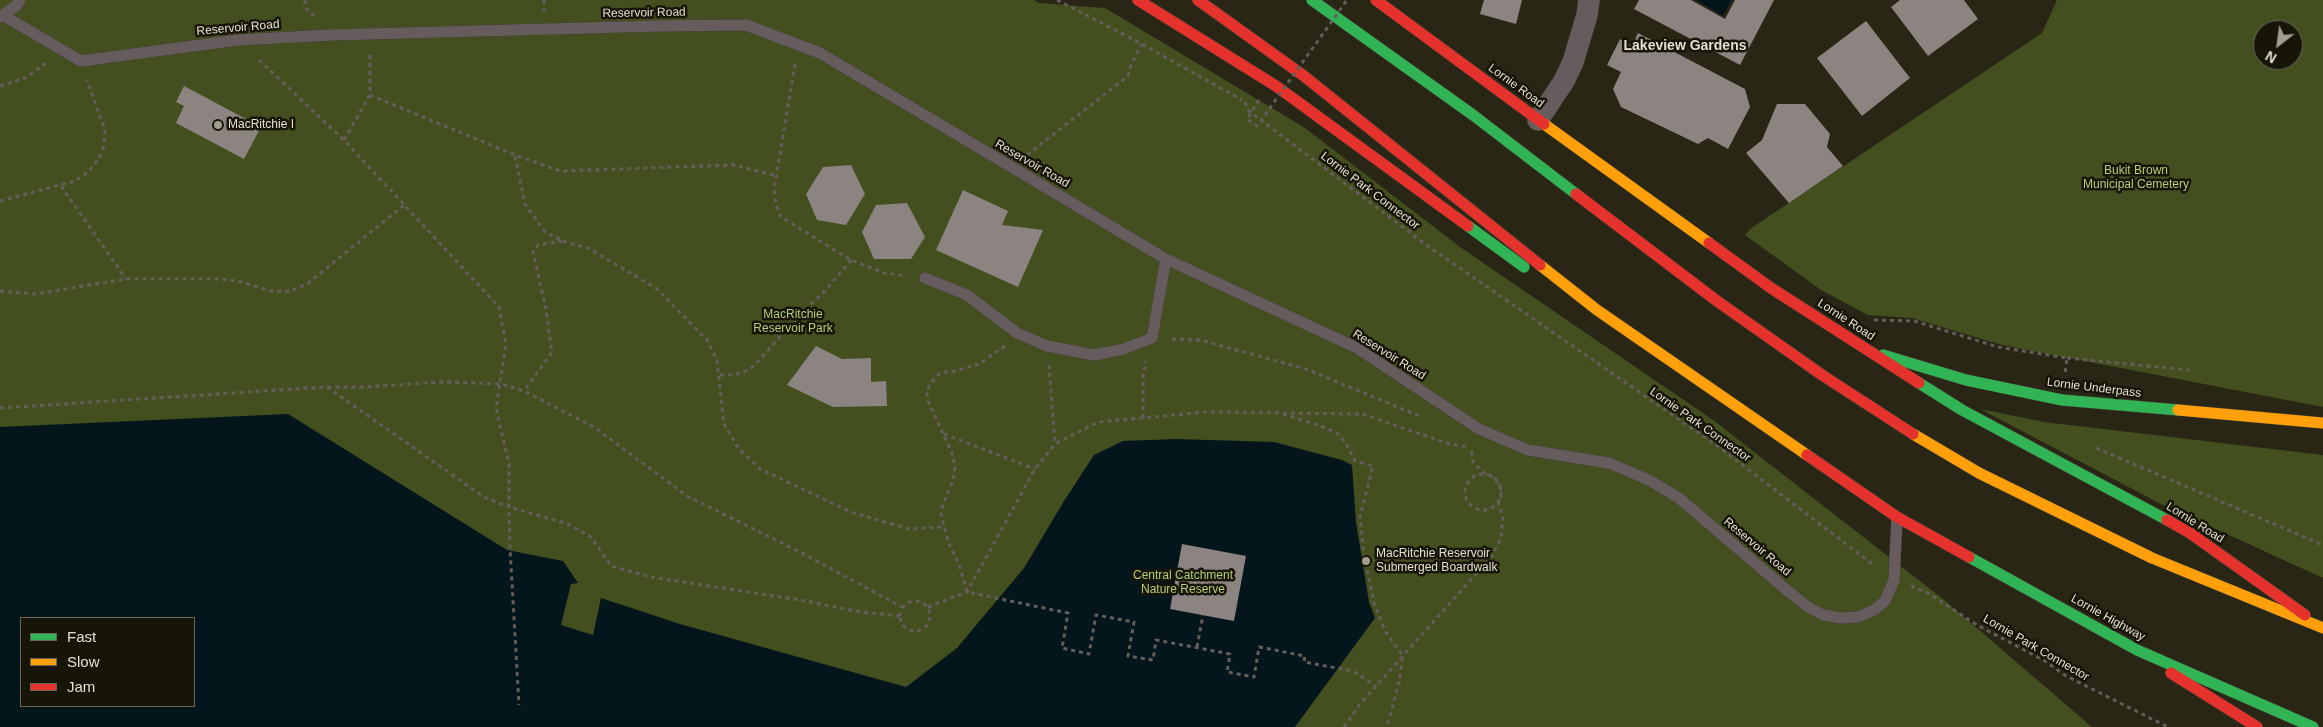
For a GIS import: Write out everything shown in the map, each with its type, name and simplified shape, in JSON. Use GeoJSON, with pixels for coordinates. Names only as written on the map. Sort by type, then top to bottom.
{"type":"FeatureCollection","features":[{"type":"Feature","properties":{"kind":"main road"},"geometry":{"type":"LineString","coordinates":[[1138,0],[1276,86],[1578,307],[1597,310]]}},
{"type":"Feature","properties":{"kind":"main road"},"geometry":{"type":"LineString","coordinates":[[1198,0],[1276,55],[1597,310],[1897,517]]}},
{"type":"Feature","properties":{"kind":"main road","name":"Lornie Road"},"geometry":{"type":"LineString","coordinates":[[1376,0],[1538,120],[1772,288],[1867,351],[1962,410],[2190,533],[2323,628]]}},
{"type":"Feature","properties":{"kind":"main road"},"geometry":{"type":"LineString","coordinates":[[1314,2],[1473,115],[1717,301],[1806,364],[1902,427],[1980,473],[2152,558],[2323,628]]}},
{"type":"Feature","properties":{"kind":"main road","name":"Lornie Underpass"},"geometry":{"type":"LineString","coordinates":[[1867,351],[1966,380],[2062,400],[2323,423]]}},
{"type":"Feature","properties":{"kind":"main road","name":"Lornie Highway"},"geometry":{"type":"LineString","coordinates":[[1897,517],[2137,650],[2313,727]]}},
{"type":"Feature","properties":{"kind":"main road"},"geometry":{"type":"LineString","coordinates":[[2137,650],[2235,715],[2257,727]]}},
{"type":"Feature","properties":{"kind":"street"},"geometry":{"type":"LineString","coordinates":[[1538,120],[1564,81],[1573,62],[1587,15],[1589,0]]}},
{"type":"Feature","properties":{"kind":"lane"},"geometry":{"type":"LineString","coordinates":[[20,0],[2,17],[82,61]]}},
{"type":"Feature","properties":{"kind":"lane","name":"Reservoir Road"},"geometry":{"type":"LineString","coordinates":[[82,61],[238,40],[370,34],[746,25],[820,54],[1166,259],[1357,348],[1479,429],[1528,450],[1609,463],[1649,480],[1678,498],[1789,592],[1823,615],[1841,618],[1858,617],[1874,610],[1885,602],[1894,580],[1897,517]]}},
{"type":"Feature","properties":{"kind":"lane"},"geometry":{"type":"LineString","coordinates":[[925,278],[967,295],[1017,333],[1047,346],[1094,355],[1124,348],[1152,338],[1166,259]]}},
{"type":"Feature","properties":{"kind":"path","name":"Lornie Park Connector"},"geometry":{"type":"LineString","coordinates":[[1057,0],[1142,44],[1245,102],[1249,111],[1425,244],[1716,445],[1894,580],[1928,593],[1977,625],[2045,661],[2066,676],[2168,727]]}},
{"type":"Feature","properties":{"kind":"path"},"geometry":{"type":"LineString","coordinates":[[1259,100],[1247,119],[1257,126],[1347,0]]}},
{"type":"Feature","properties":{"kind":"path"},"geometry":{"type":"LineString","coordinates":[[344,140],[370,95],[370,34]]}},
{"type":"Feature","properties":{"kind":"path"},"geometry":{"type":"LineString","coordinates":[[238,40],[344,140],[499,307],[506,344],[496,408],[509,464],[510,548],[519,705]]}},
{"type":"Feature","properties":{"kind":"path"},"geometry":{"type":"LineString","coordinates":[[1011,168],[1128,76],[1131,65],[1142,44]]}},
{"type":"Feature","properties":{"kind":"path"},"geometry":{"type":"LineString","coordinates":[[0,86],[25,78],[50,60],[82,61],[105,130],[104,146],[98,160],[88,172],[75,181],[0,201]]}},
{"type":"Feature","properties":{"kind":"path"},"geometry":{"type":"LineString","coordinates":[[792,80],[774,190],[776,204],[781,217],[851,260],[884,274],[925,278]]}},
{"type":"Feature","properties":{"kind":"path"},"geometry":{"type":"LineString","coordinates":[[370,95],[515,155],[560,171],[734,165],[777,176]]}},
{"type":"Feature","properties":{"kind":"path"},"geometry":{"type":"LineString","coordinates":[[515,155],[525,204],[545,232],[563,242],[588,248],[656,288],[707,340],[717,360],[724,424],[739,449],[760,469],[851,512],[909,529],[943,526]]}},
{"type":"Feature","properties":{"kind":"path"},"geometry":{"type":"LineString","coordinates":[[61,186],[126,280]]}},
{"type":"Feature","properties":{"kind":"path"},"geometry":{"type":"LineString","coordinates":[[0,291],[36,294],[126,280],[220,279],[238,281],[271,291],[289,291],[306,285],[404,205]]}},
{"type":"Feature","properties":{"kind":"path"},"geometry":{"type":"LineString","coordinates":[[524,392],[552,352],[545,304],[533,252],[538,245],[563,242]]}},
{"type":"Feature","properties":{"kind":"path"},"geometry":{"type":"LineString","coordinates":[[720,375],[732,375],[754,366],[800,313],[824,292],[851,260]]}},
{"type":"Feature","properties":{"kind":"path"},"geometry":{"type":"LineString","coordinates":[[1868,320],[1914,321],[1998,347],[2067,358],[2190,370]]}},
{"type":"Feature","properties":{"kind":"path"},"geometry":{"type":"LineString","coordinates":[[968,592],[959,564],[943,526],[941,515],[943,504],[953,480],[955,467],[952,453],[928,400],[929,385],[933,378],[940,373],[956,371],[979,364],[1000,351],[1017,333]]}},
{"type":"Feature","properties":{"kind":"path"},"geometry":{"type":"LineString","coordinates":[[1143,418],[1143,376],[1152,338],[1200,340],[1306,369],[1426,419]]}},
{"type":"Feature","properties":{"kind":"path"},"geometry":{"type":"LineString","coordinates":[[1047,346],[1055,444]]}},
{"type":"Feature","properties":{"kind":"path"},"geometry":{"type":"LineString","coordinates":[[2062,400],[2067,358]]}},
{"type":"Feature","properties":{"kind":"path"},"geometry":{"type":"LineString","coordinates":[[0,408],[326,387],[365,388],[442,382],[501,384],[524,392],[594,427],[687,496],[800,552],[902,607]]}},
{"type":"Feature","properties":{"kind":"path"},"geometry":{"type":"LineString","coordinates":[[326,387],[484,497],[509,507],[568,524],[591,536],[611,566],[651,577],[800,600],[861,612],[900,616]]}},
{"type":"Feature","properties":{"kind":"path"},"geometry":{"type":"LineString","coordinates":[[968,592],[1035,469],[1055,444],[1098,422],[1207,412],[1362,414],[1449,444],[1471,448]]}},
{"type":"Feature","properties":{"kind":"path"},"geometry":{"type":"LineString","coordinates":[[1278,412],[1308,421],[1337,433],[1346,443],[1355,460],[1373,466],[1360,516],[1363,548],[1374,603],[1386,631],[1403,656],[1399,682],[1387,727]]}},
{"type":"Feature","properties":{"kind":"path"},"geometry":{"type":"LineString","coordinates":[[1479,429],[1471,448],[1473,462],[1484,474]]}},
{"type":"Feature","properties":{"kind":"path"},"geometry":{"type":"LineString","coordinates":[[943,434],[1035,469]]}},
{"type":"Feature","properties":{"kind":"path"},"geometry":{"type":"LineString","coordinates":[[2092,446],[2323,545]]}},
{"type":"Feature","properties":{"kind":"path"},"geometry":{"type":"LineString","coordinates":[[1484,474],[1494,477],[1500,485],[1500,497],[1494,507],[1481,510],[1470,505],[1464,494],[1472,477],[1484,474]]}},
{"type":"Feature","properties":{"kind":"path"},"geometry":{"type":"LineString","coordinates":[[1344,727],[1376,686],[1492,556],[1501,538],[1503,518],[1498,502]]}},
{"type":"Feature","properties":{"kind":"path"},"geometry":{"type":"LineString","coordinates":[[928,607],[968,592],[1008,602],[1068,613],[1062,648],[1089,654],[1096,615],[1134,622],[1128,656],[1152,660],[1156,640],[1230,654],[1227,672],[1254,677],[1259,647],[1305,656],[1304,662],[1353,671],[1376,686]]}},
{"type":"Feature","properties":{"kind":"path"},"geometry":{"type":"LineString","coordinates":[[910,601],[920,601],[928,607],[929,622],[924,628],[908,629],[902,624],[900,616],[902,607],[910,601]]}},
{"type":"Feature","properties":{"kind":"path"},"geometry":{"type":"LineString","coordinates":[[1197,647],[1203,615]]}},
{"type":"Feature","properties":{"kind":"green space","name":"MacRitchie Reservoir Park"},"geometry":{"type":"Polygon","coordinates":[[[0,0],[1034,0],[1039,3],[1105,8],[1305,128],[1460,247],[1713,420],[1943,599],[2092,727],[0,727],[0,0]]]}},
{"type":"Feature","properties":{"kind":"green space","name":"Bukit Brown Municipal Cemetery"},"geometry":{"type":"Polygon","coordinates":[[[2057,0],[2323,0],[2323,407],[2002,345],[1912,318],[1868,315],[1821,290],[1745,235],[1750,229],[2042,33],[2057,0]]]}},
{"type":"Feature","properties":{"kind":"green space"},"geometry":{"type":"Polygon","coordinates":[[[1980,409],[2044,422],[2323,455],[2323,578],[2161,504],[1980,409]]]}},
{"type":"Feature","properties":{"kind":"shaded area"},"geometry":{"type":"Polygon","coordinates":[[[1696,0],[1732,0],[1723,16],[1696,0]]]}},
{"type":"Feature","properties":{"kind":"shaded area","name":"Central Catchment Nature Reserve"},"geometry":{"type":"Polygon","coordinates":[[[288,414],[507,550],[563,561],[578,583],[571,584],[561,625],[593,635],[601,598],[680,624],[906,687],[957,648],[1024,568],[1094,455],[1123,441],[1176,439],[1274,442],[1342,460],[1352,465],[1356,522],[1369,602],[1375,618],[1295,727],[0,727],[0,427],[288,414]]]}},
{"type":"Feature","properties":{"kind":"building"},"geometry":{"type":"Polygon","coordinates":[[[1484,0],[1522,0],[1516,24],[1480,14],[1484,0]]]}},
{"type":"Feature","properties":{"kind":"building"},"geometry":{"type":"Polygon","coordinates":[[[1639,0],[1691,0],[1725,19],[1735,0],[1774,0],[1740,65],[1634,9],[1639,0]]]}},
{"type":"Feature","properties":{"kind":"building"},"geometry":{"type":"Polygon","coordinates":[[[1900,0],[1964,0],[1978,19],[1928,56],[1891,7],[1900,0]]]}},
{"type":"Feature","properties":{"kind":"building"},"geometry":{"type":"Polygon","coordinates":[[[1866,21],[1910,78],[1862,116],[1817,58],[1866,21]]]}},
{"type":"Feature","properties":{"kind":"building"},"geometry":{"type":"Polygon","coordinates":[[[1638,33],[1745,89],[1750,107],[1728,149],[1708,138],[1698,144],[1621,107],[1613,89],[1621,72],[1607,65],[1620,39],[1632,46],[1638,33]]]}},
{"type":"Feature","properties":{"kind":"building","name":"MacRitchie I"},"geometry":{"type":"Polygon","coordinates":[[[184,86],[261,127],[244,159],[176,123],[184,106],[176,102],[184,86]]]}},
{"type":"Feature","properties":{"kind":"building"},"geometry":{"type":"Polygon","coordinates":[[[1777,104],[1805,104],[1830,134],[1827,147],[1843,166],[1789,203],[1746,153],[1762,140],[1777,104]]]}},
{"type":"Feature","properties":{"kind":"building"},"geometry":{"type":"Polygon","coordinates":[[[851,165],[865,194],[846,225],[817,220],[806,194],[823,167],[851,165]]]}},
{"type":"Feature","properties":{"kind":"building"},"geometry":{"type":"Polygon","coordinates":[[[963,190],[1008,211],[1002,225],[1043,230],[1018,287],[936,250],[963,190]]]}},
{"type":"Feature","properties":{"kind":"building"},"geometry":{"type":"Polygon","coordinates":[[[907,203],[925,237],[911,259],[874,259],[862,232],[876,205],[907,203]]]}},
{"type":"Feature","properties":{"kind":"building"},"geometry":{"type":"Polygon","coordinates":[[[816,346],[842,359],[871,358],[871,382],[886,381],[887,406],[833,407],[787,385],[816,346]]]}},
{"type":"Feature","properties":{"kind":"building"},"geometry":{"type":"Polygon","coordinates":[[[1182,544],[1246,556],[1234,621],[1170,609],[1182,544]]]}},
{"type":"Feature","properties":{"kind":"traffic: fast"},"geometry":{"type":"LineString","coordinates":[[1312,0],[1473,115],[1576,194]]}},
{"type":"Feature","properties":{"kind":"traffic: fast"},"geometry":{"type":"LineString","coordinates":[[1468,226],[1524,267]]}},
{"type":"Feature","properties":{"kind":"traffic: fast"},"geometry":{"type":"LineString","coordinates":[[1883,355],[1966,380],[2062,400],[2178,410]]}},
{"type":"Feature","properties":{"kind":"traffic: fast"},"geometry":{"type":"LineString","coordinates":[[1919,383],[1962,410],[2167,520]]}},
{"type":"Feature","properties":{"kind":"traffic: fast"},"geometry":{"type":"LineString","coordinates":[[1969,557],[2137,650],[2313,727]]}},
{"type":"Feature","properties":{"kind":"traffic: slow"},"geometry":{"type":"LineString","coordinates":[[1544,124],[1709,243]]}},
{"type":"Feature","properties":{"kind":"traffic: slow"},"geometry":{"type":"LineString","coordinates":[[1540,265],[1597,310],[1807,455]]}},
{"type":"Feature","properties":{"kind":"traffic: slow"},"geometry":{"type":"LineString","coordinates":[[2178,410],[2323,423]]}},
{"type":"Feature","properties":{"kind":"traffic: slow"},"geometry":{"type":"LineString","coordinates":[[1913,434],[1979,473],[2152,558],[2323,628]]}},
{"type":"Feature","properties":{"kind":"traffic: jam"},"geometry":{"type":"LineString","coordinates":[[1138,0],[1276,86],[1468,226]]}},
{"type":"Feature","properties":{"kind":"traffic: jam"},"geometry":{"type":"LineString","coordinates":[[1198,0],[1304,76],[1540,265]]}},
{"type":"Feature","properties":{"kind":"traffic: jam"},"geometry":{"type":"LineString","coordinates":[[1376,0],[1544,124]]}},
{"type":"Feature","properties":{"kind":"traffic: jam"},"geometry":{"type":"LineString","coordinates":[[1576,194],[1717,301],[1822,375],[1913,434]]}},
{"type":"Feature","properties":{"kind":"traffic: jam"},"geometry":{"type":"LineString","coordinates":[[1709,243],[1771,288],[1919,383]]}},
{"type":"Feature","properties":{"kind":"traffic: jam"},"geometry":{"type":"LineString","coordinates":[[1807,455],[1897,517],[1969,557]]}},
{"type":"Feature","properties":{"kind":"traffic: jam"},"geometry":{"type":"LineString","coordinates":[[2167,520],[2190,533],[2305,615]]}},
{"type":"Feature","properties":{"kind":"traffic: jam"},"geometry":{"type":"LineString","coordinates":[[2171,673],[2257,727]]}},
{"type":"Feature","properties":{"kind":"place","name":"MacRitchie I"},"geometry":{"type":"Point","coordinates":[218,125]}},
{"type":"Feature","properties":{"kind":"place","name":"MacRitchie Reservoir Submerged Boardwalk"},"geometry":{"type":"Point","coordinates":[1366,561]}},
{"type":"Feature","properties":{"kind":"district","name":"Lakeview Gardens"},"geometry":{"type":"Point","coordinates":[1685,46]}}]}
